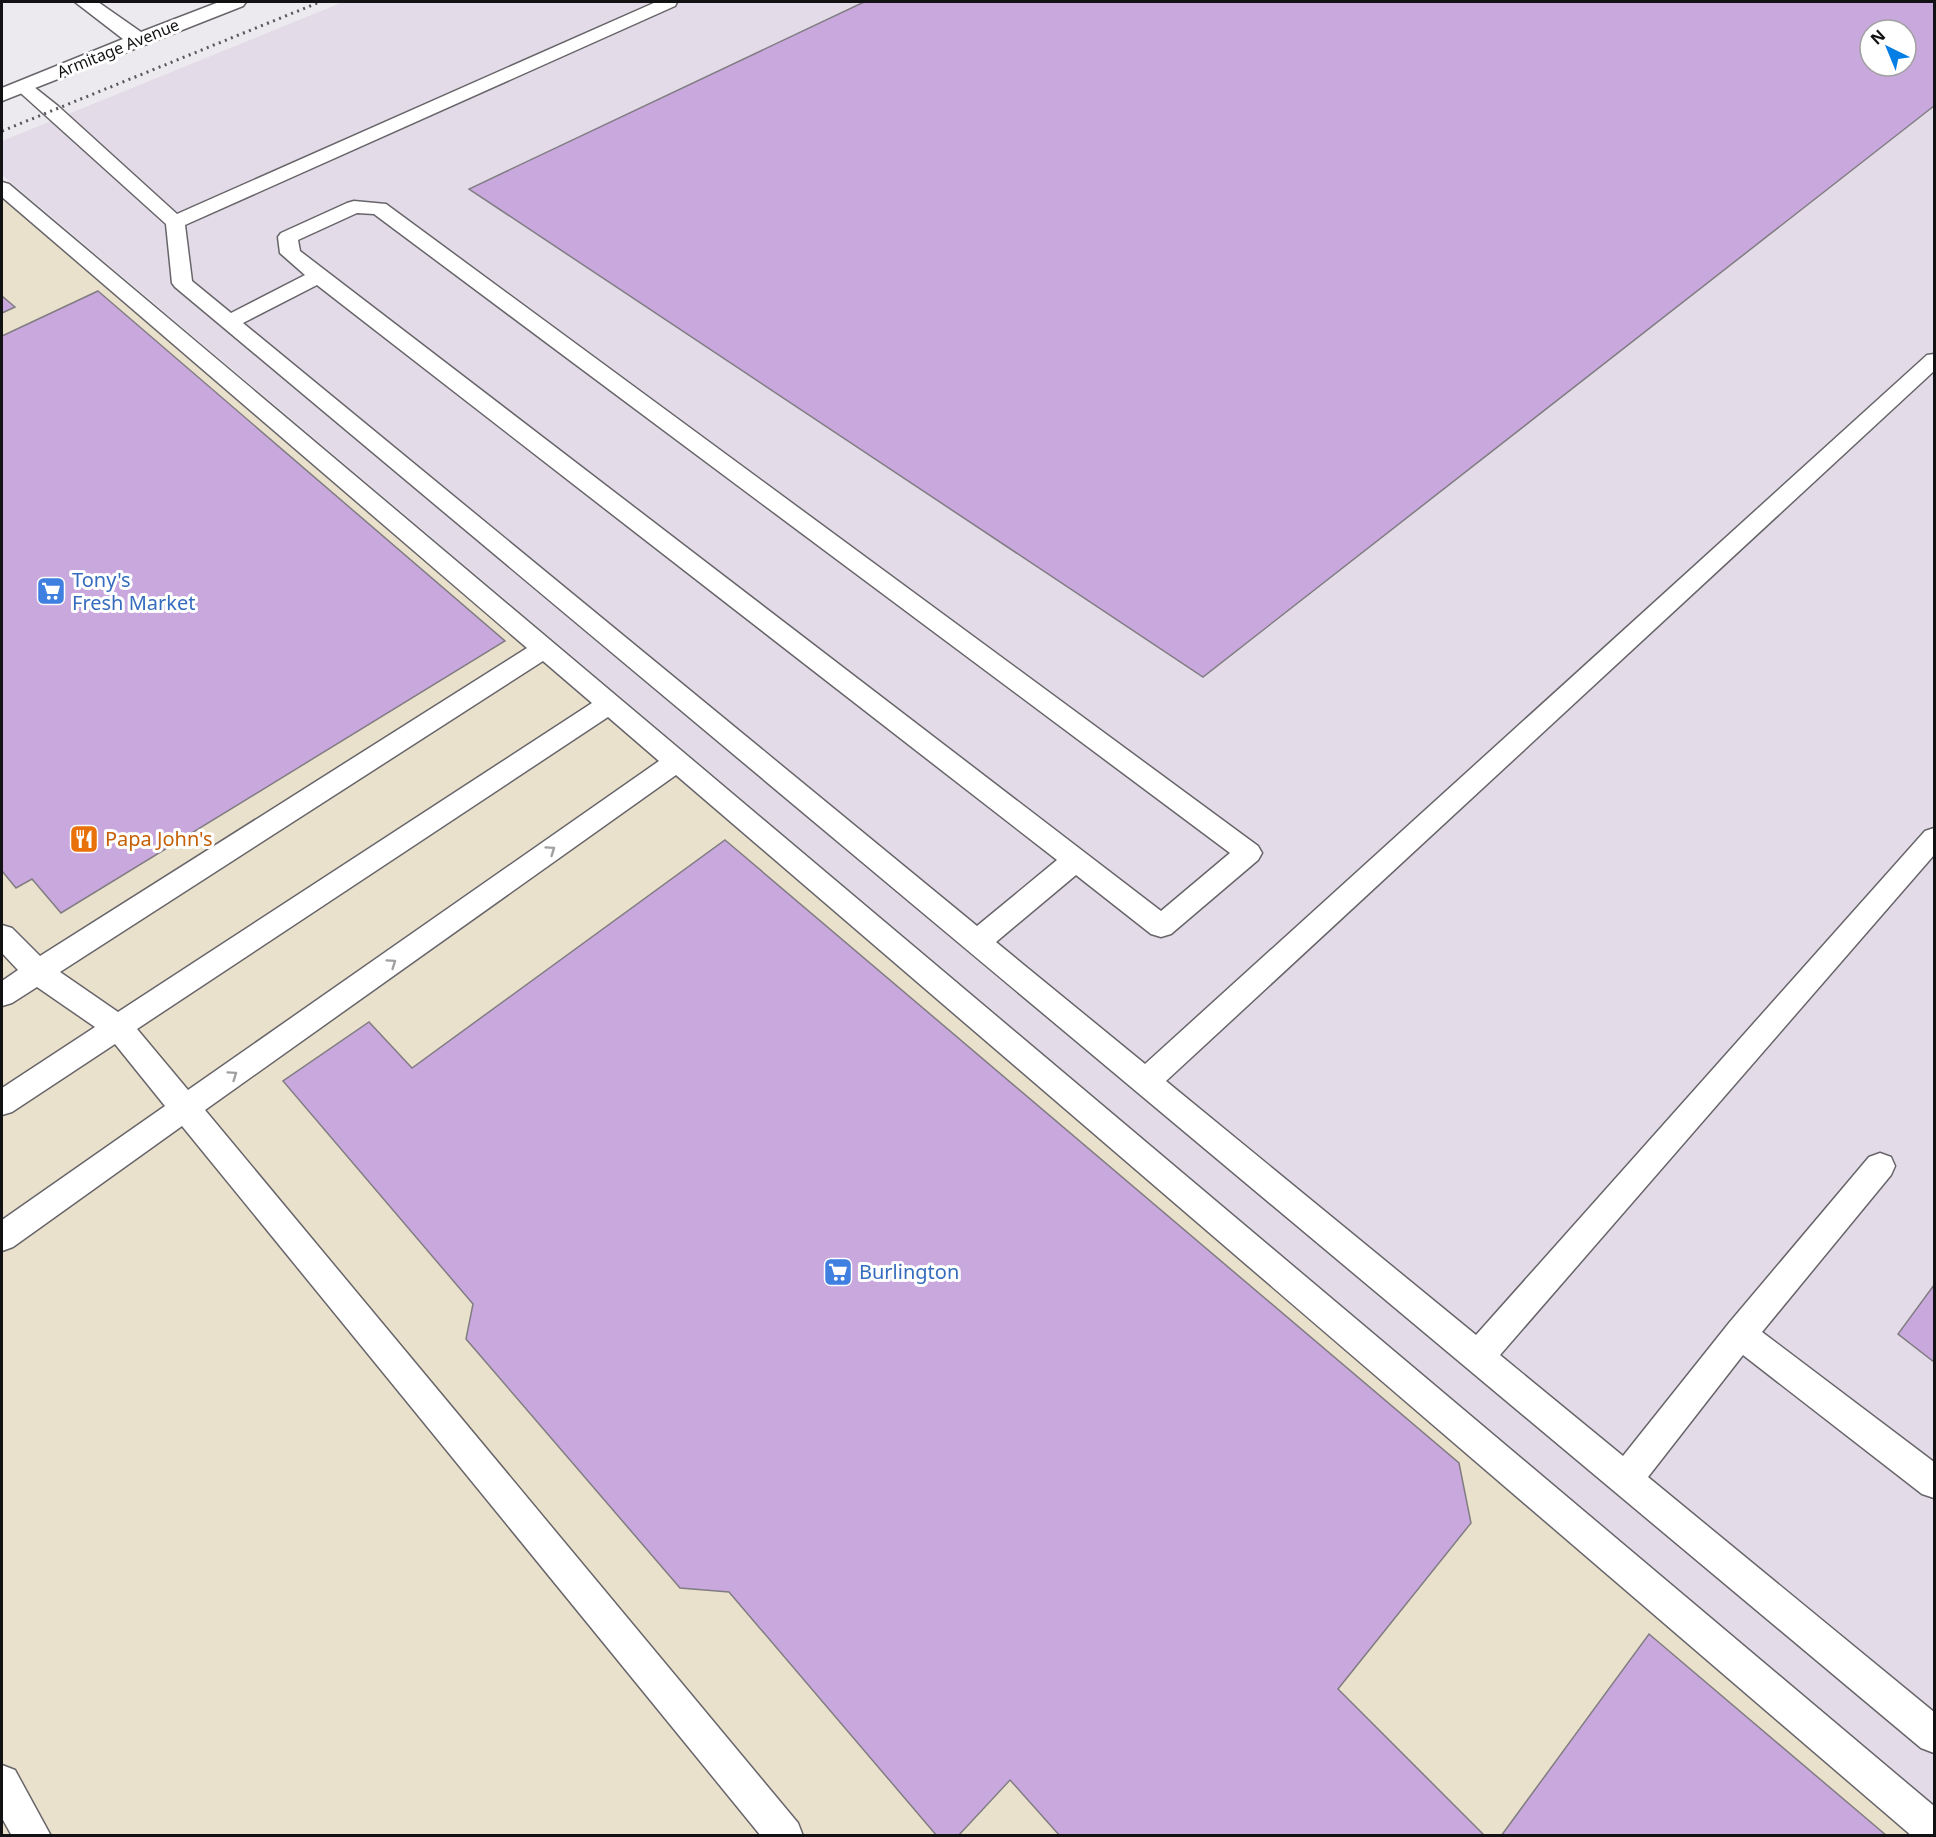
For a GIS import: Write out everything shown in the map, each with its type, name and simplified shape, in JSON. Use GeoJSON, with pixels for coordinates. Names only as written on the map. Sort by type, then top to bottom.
{"type":"FeatureCollection","features":[{"type":"Feature","properties":{"kind":"street"},"geometry":{"type":"LineString","coordinates":[[85,2],[138,40]]}},
{"type":"Feature","properties":{"kind":"street","name":"Armitage Avenue"},"geometry":{"type":"LineString","coordinates":[[12,91],[236,2]]}},
{"type":"Feature","properties":{"kind":"lane"},"geometry":{"type":"LineString","coordinates":[[175,222],[669,2]]}},
{"type":"Feature","properties":{"kind":"lane"},"geometry":{"type":"LineString","coordinates":[[12,91],[52,110],[175,222],[182,283],[1935,1735]]}},
{"type":"Feature","properties":{"kind":"lane"},"geometry":{"type":"LineString","coordinates":[[2,188],[1935,1830]]}},
{"type":"Feature","properties":{"kind":"lane"},"geometry":{"type":"LineString","coordinates":[[354,207],[379,208],[1249,854],[1161,926],[318,276],[290,254],[288,237],[354,207]]}},
{"type":"Feature","properties":{"kind":"lane"},"geometry":{"type":"LineString","coordinates":[[230,322],[318,276]]}},
{"type":"Feature","properties":{"kind":"lane"},"geometry":{"type":"LineString","coordinates":[[1146,1081],[1935,360]]}},
{"type":"Feature","properties":{"kind":"lane"},"geometry":{"type":"LineString","coordinates":[[2,995],[544,650]]}},
{"type":"Feature","properties":{"kind":"lane"},"geometry":{"type":"LineString","coordinates":[[2,1103],[609,704]]}},
{"type":"Feature","properties":{"kind":"lane"},"geometry":{"type":"LineString","coordinates":[[2,1237],[676,762]]}},
{"type":"Feature","properties":{"kind":"lane"},"geometry":{"type":"LineString","coordinates":[[1478,1356],[1935,838]]}},
{"type":"Feature","properties":{"kind":"lane"},"geometry":{"type":"LineString","coordinates":[[977,942],[1076,860]]}},
{"type":"Feature","properties":{"kind":"lane"},"geometry":{"type":"LineString","coordinates":[[2,936],[39,973],[118,1027],[785,1836]]}},
{"type":"Feature","properties":{"kind":"lane"},"geometry":{"type":"LineString","coordinates":[[1626,1479],[1740,1334],[1880,1166]]}},
{"type":"Feature","properties":{"kind":"lane"},"geometry":{"type":"LineString","coordinates":[[1740,1334],[1935,1482]]}},
{"type":"Feature","properties":{"kind":"lane"},"geometry":{"type":"LineString","coordinates":[[2,1782],[33,1836]]}},
{"type":"Feature","properties":{"kind":"shaded area"},"geometry":{"type":"Polygon","coordinates":[[[343,2],[1934,2],[1934,1805],[2,175],[2,141],[343,2]]]}},
{"type":"Feature","properties":{"kind":"shaded area"},"geometry":{"type":"Polygon","coordinates":[[[2,188],[1934,1816],[1934,1835],[2,1835],[2,188]]]}},
{"type":"Feature","properties":{"kind":"building"},"geometry":{"type":"Polygon","coordinates":[[[864,2],[1934,2],[1934,106],[1203,677],[469,189],[864,2]]]}},
{"type":"Feature","properties":{"kind":"building"},"geometry":{"type":"Polygon","coordinates":[[[98,291],[505,641],[61,913],[32,879],[16,888],[2,871],[2,336],[98,291]]]}},
{"type":"Feature","properties":{"kind":"building"},"geometry":{"type":"Polygon","coordinates":[[[2,296],[15,307],[2,313],[2,296]]]}},
{"type":"Feature","properties":{"kind":"building"},"geometry":{"type":"Polygon","coordinates":[[[725,840],[1459,1463],[1471,1523],[1338,1689],[1485,1836],[1060,1836],[1010,1780],[958,1836],[937,1836],[729,1592],[680,1588],[466,1339],[473,1304],[283,1081],[369,1022],[412,1068],[725,840]]]}},
{"type":"Feature","properties":{"kind":"building"},"geometry":{"type":"Polygon","coordinates":[[[1934,1285],[1934,1362],[1898,1334],[1934,1285]]]}},
{"type":"Feature","properties":{"kind":"building"},"geometry":{"type":"Polygon","coordinates":[[[1649,1634],[1887,1836],[1501,1836],[1649,1634]]]}},
{"type":"Feature","properties":{"kind":"railway"},"geometry":{"type":"LineString","coordinates":[[2,131],[320,2]]}},
{"type":"Feature","properties":{"kind":"place","name":"Tony's Fresh Market"},"geometry":{"type":"Point","coordinates":[51,591]}},
{"type":"Feature","properties":{"kind":"place","name":"Papa John's"},"geometry":{"type":"Point","coordinates":[84,839]}},
{"type":"Feature","properties":{"kind":"place","name":"Burlington"},"geometry":{"type":"Point","coordinates":[838,1272]}}]}
